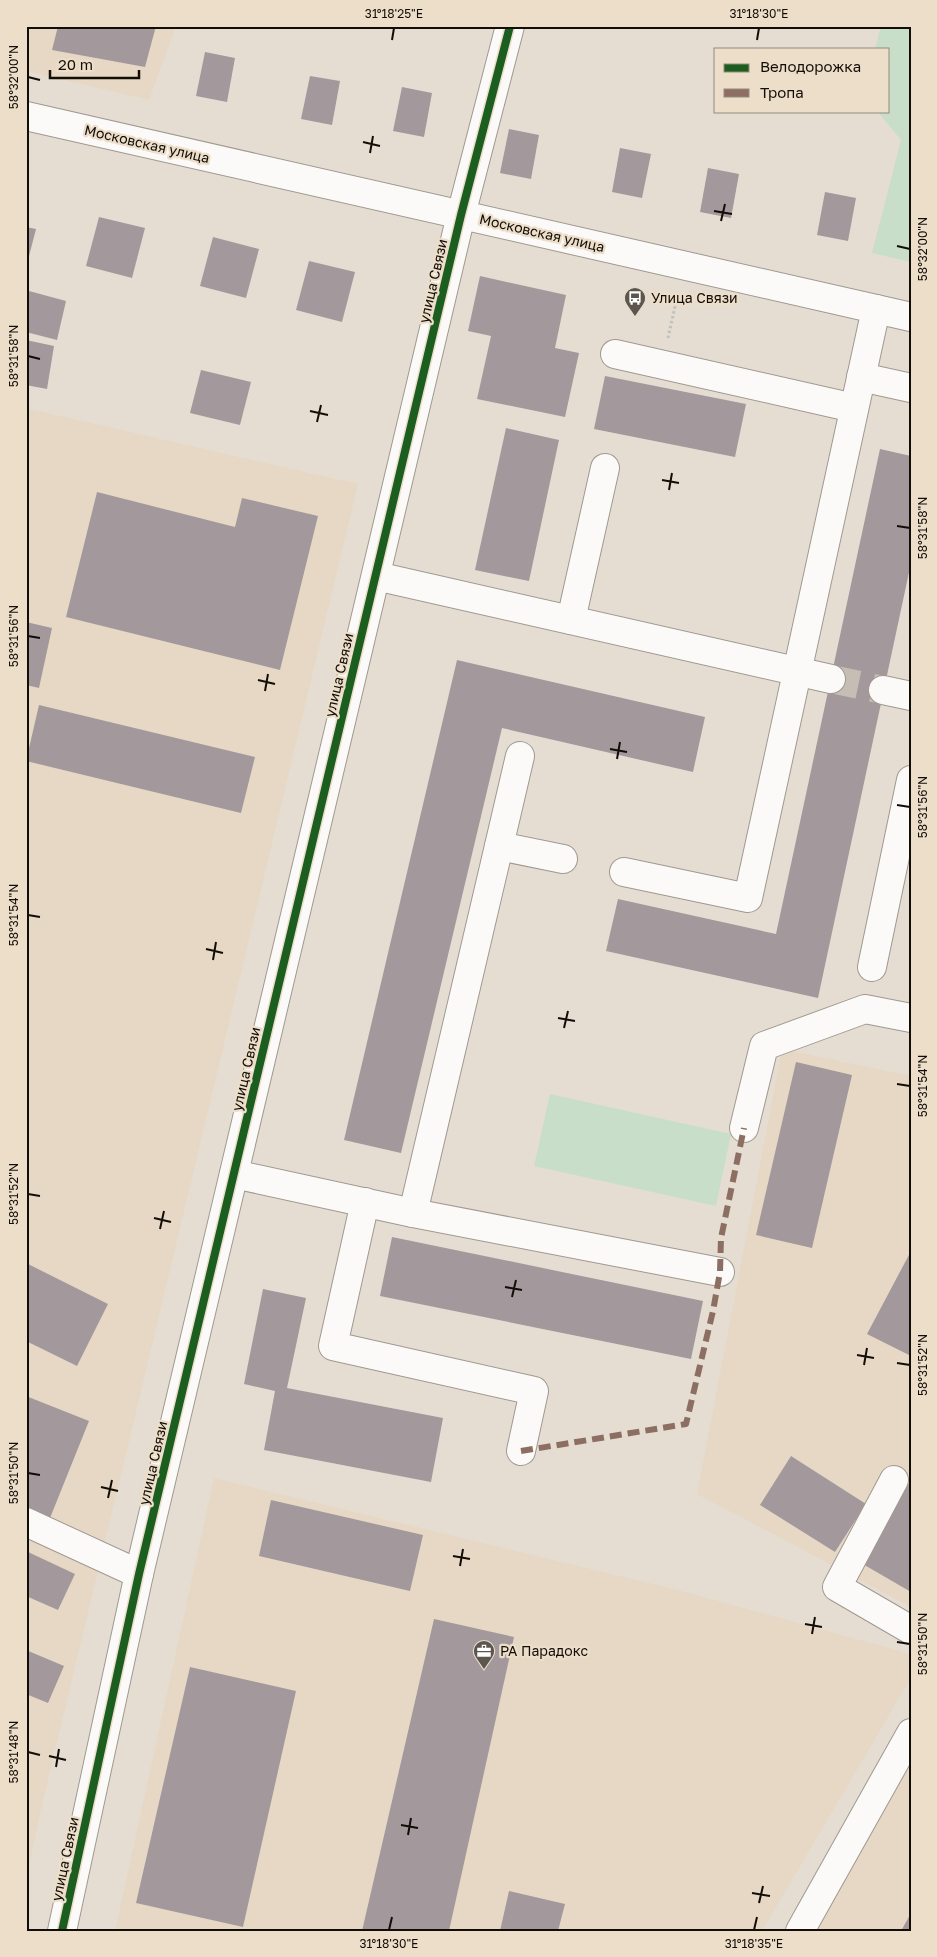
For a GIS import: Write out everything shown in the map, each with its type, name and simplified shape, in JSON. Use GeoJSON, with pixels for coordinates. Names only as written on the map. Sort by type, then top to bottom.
{"type":"FeatureCollection","features":[{"type":"Feature","properties":{"kind":"street","name":"улица Связи"},"geometry":{"type":"LineString","coordinates":[[62,1931],[139,1574],[461,215],[510,26]]}},
{"type":"Feature","properties":{"kind":"street","name":"Московская улица"},"geometry":{"type":"LineString","coordinates":[[26,116],[911,317]]}},
{"type":"Feature","properties":{"kind":"street"},"geometry":{"type":"LineString","coordinates":[[624,872],[748,898],[876,309]]}},
{"type":"Feature","properties":{"kind":"street"},"geometry":{"type":"LineString","coordinates":[[615,354],[854,408]]}},
{"type":"Feature","properties":{"kind":"street"},"geometry":{"type":"LineString","coordinates":[[861,377],[911,388]]}},
{"type":"Feature","properties":{"kind":"street"},"geometry":{"type":"LineString","coordinates":[[571,620],[605,468]]}},
{"type":"Feature","properties":{"kind":"street"},"geometry":{"type":"LineString","coordinates":[[376,576],[831,679]]}},
{"type":"Feature","properties":{"kind":"street"},"geometry":{"type":"LineString","coordinates":[[883,690],[911,696]]}},
{"type":"Feature","properties":{"kind":"street"},"geometry":{"type":"LineString","coordinates":[[413,1213],[520,756]]}},
{"type":"Feature","properties":{"kind":"street"},"geometry":{"type":"LineString","coordinates":[[872,967],[909,796]]}},
{"type":"Feature","properties":{"kind":"street"},"geometry":{"type":"LineString","coordinates":[[499,846],[563,859]]}},
{"type":"Feature","properties":{"kind":"street"},"geometry":{"type":"LineString","coordinates":[[744,1128],[764,1046],[866,1002],[911,1018]]}},
{"type":"Feature","properties":{"kind":"street"},"geometry":{"type":"LineString","coordinates":[[234,1174],[413,1213],[720,1272]]}},
{"type":"Feature","properties":{"kind":"street"},"geometry":{"type":"LineString","coordinates":[[365,1202],[333,1346],[534,1391],[521,1451]]}},
{"type":"Feature","properties":{"kind":"street"},"geometry":{"type":"LineString","coordinates":[[894,1480],[836,1587],[911,1630]]}},
{"type":"Feature","properties":{"kind":"street"},"geometry":{"type":"LineString","coordinates":[[26,1522],[139,1574]]}},
{"type":"Feature","properties":{"kind":"street"},"geometry":{"type":"LineString","coordinates":[[800,1931],[911,1733]]}},
{"type":"Feature","properties":{"kind":"path"},"geometry":{"type":"LineString","coordinates":[[662,365],[676,302]]}},
{"type":"Feature","properties":{"kind":"shaded area"},"geometry":{"type":"Polygon","coordinates":[[[26,26],[176,26],[149,100],[26,71],[26,26]]]}},
{"type":"Feature","properties":{"kind":"shaded area"},"geometry":{"type":"Polygon","coordinates":[[[26,408],[358,484],[42,1805],[26,1881],[26,408]]]}},
{"type":"Feature","properties":{"kind":"shaded area"},"geometry":{"type":"Polygon","coordinates":[[[782,1049],[911,1076],[911,1607],[697,1494],[782,1049]]]}},
{"type":"Feature","properties":{"kind":"shaded area"},"geometry":{"type":"Polygon","coordinates":[[[214,1478],[678,1590],[911,1654],[911,1678],[762,1931],[115,1931],[214,1478]]]}},
{"type":"Feature","properties":{"kind":"shaded area"},"geometry":{"type":"Polygon","coordinates":[[[911,1763],[911,1931],[816,1931],[911,1763]]]}},
{"type":"Feature","properties":{"kind":"green space"},"geometry":{"type":"Polygon","coordinates":[[[881,26],[911,26],[911,262],[872,253],[901,140],[878,112],[890,112],[890,48],[875,48],[881,26]]]}},
{"type":"Feature","properties":{"kind":"green space"},"geometry":{"type":"Polygon","coordinates":[[[550,1094],[731,1134],[716,1206],[534,1166],[550,1094]]]}},
{"type":"Feature","properties":{"kind":"building"},"geometry":{"type":"Polygon","coordinates":[[[58,26],[156,26],[145,67],[52,50],[58,26]]]}},
{"type":"Feature","properties":{"kind":"building"},"geometry":{"type":"Polygon","coordinates":[[[205,52],[235,58],[227,102],[196,96],[205,52]]]}},
{"type":"Feature","properties":{"kind":"building"},"geometry":{"type":"Polygon","coordinates":[[[310,76],[340,81],[332,125],[301,119],[310,76]]]}},
{"type":"Feature","properties":{"kind":"building"},"geometry":{"type":"Polygon","coordinates":[[[402,87],[432,93],[424,137],[393,131],[402,87]]]}},
{"type":"Feature","properties":{"kind":"building"},"geometry":{"type":"Polygon","coordinates":[[[509,129],[539,135],[531,179],[500,173],[509,129]]]}},
{"type":"Feature","properties":{"kind":"building"},"geometry":{"type":"Polygon","coordinates":[[[620,148],[651,154],[642,198],[612,192],[620,148]]]}},
{"type":"Feature","properties":{"kind":"building"},"geometry":{"type":"Polygon","coordinates":[[[708,168],[739,174],[731,218],[700,212],[708,168]]]}},
{"type":"Feature","properties":{"kind":"building"},"geometry":{"type":"Polygon","coordinates":[[[825,192],[856,198],[848,241],[817,235],[825,192]]]}},
{"type":"Feature","properties":{"kind":"building"},"geometry":{"type":"Polygon","coordinates":[[[99,217],[145,228],[132,278],[86,266],[99,217]]]}},
{"type":"Feature","properties":{"kind":"building"},"geometry":{"type":"Polygon","coordinates":[[[26,227],[36,229],[27,264],[26,264],[26,227]]]}},
{"type":"Feature","properties":{"kind":"building"},"geometry":{"type":"Polygon","coordinates":[[[213,237],[259,249],[246,298],[200,286],[213,237]]]}},
{"type":"Feature","properties":{"kind":"building"},"geometry":{"type":"Polygon","coordinates":[[[309,261],[355,272],[342,322],[296,310],[309,261]]]}},
{"type":"Feature","properties":{"kind":"building"},"geometry":{"type":"Polygon","coordinates":[[[480,276],[566,295],[555,348],[579,353],[565,417],[477,399],[491,336],[468,331],[480,276]]]}},
{"type":"Feature","properties":{"kind":"building"},"geometry":{"type":"Polygon","coordinates":[[[29,291],[66,301],[57,340],[26,332],[26,303],[29,291]]]}},
{"type":"Feature","properties":{"kind":"building"},"geometry":{"type":"Polygon","coordinates":[[[26,340],[54,346],[47,389],[26,385],[26,340]]]}},
{"type":"Feature","properties":{"kind":"building"},"geometry":{"type":"Polygon","coordinates":[[[201,370],[251,382],[240,425],[190,413],[201,370]]]}},
{"type":"Feature","properties":{"kind":"building"},"geometry":{"type":"Polygon","coordinates":[[[605,376],[746,404],[735,457],[594,429],[605,376]]]}},
{"type":"Feature","properties":{"kind":"building"},"geometry":{"type":"Polygon","coordinates":[[[506,428],[559,440],[529,581],[475,570],[506,428]]]}},
{"type":"Feature","properties":{"kind":"building"},"geometry":{"type":"Polygon","coordinates":[[[880,449],[911,456],[911,563],[818,998],[606,951],[618,899],[776,934],[880,449]]]}},
{"type":"Feature","properties":{"kind":"building"},"geometry":{"type":"Polygon","coordinates":[[[97,492],[235,527],[242,498],[318,516],[280,670],[66,617],[97,492]]]}},
{"type":"Feature","properties":{"kind":"building"},"geometry":{"type":"Polygon","coordinates":[[[26,622],[52,628],[39,688],[26,685],[26,622]]]}},
{"type":"Feature","properties":{"kind":"building"},"geometry":{"type":"Polygon","coordinates":[[[457,660],[705,717],[693,772],[502,728],[401,1153],[344,1140],[457,660]]]}},
{"type":"Feature","properties":{"kind":"building"},"geometry":{"type":"Polygon","coordinates":[[[39,705],[255,757],[241,813],[26,761],[39,705]]]}},
{"type":"Feature","properties":{"kind":"building"},"geometry":{"type":"Polygon","coordinates":[[[796,1062],[852,1075],[812,1248],[756,1235],[796,1062]]]}},
{"type":"Feature","properties":{"kind":"building"},"geometry":{"type":"Polygon","coordinates":[[[392,1237],[703,1301],[691,1359],[380,1296],[392,1237]]]}},
{"type":"Feature","properties":{"kind":"building"},"geometry":{"type":"Polygon","coordinates":[[[911,1251],[911,1356],[867,1334],[911,1251]]]}},
{"type":"Feature","properties":{"kind":"building"},"geometry":{"type":"Polygon","coordinates":[[[26,1263],[108,1304],[77,1366],[26,1341],[26,1263]]]}},
{"type":"Feature","properties":{"kind":"building"},"geometry":{"type":"Polygon","coordinates":[[[263,1289],[306,1298],[287,1388],[443,1418],[431,1482],[264,1450],[275,1391],[244,1384],[263,1289]]]}},
{"type":"Feature","properties":{"kind":"building"},"geometry":{"type":"Polygon","coordinates":[[[26,1396],[89,1421],[50,1518],[26,1508],[26,1396]]]}},
{"type":"Feature","properties":{"kind":"building"},"geometry":{"type":"Polygon","coordinates":[[[791,1456],[866,1504],[835,1552],[760,1505],[791,1456]]]}},
{"type":"Feature","properties":{"kind":"building"},"geometry":{"type":"Polygon","coordinates":[[[911,1480],[911,1592],[861,1563],[911,1480]]]}},
{"type":"Feature","properties":{"kind":"building"},"geometry":{"type":"Polygon","coordinates":[[[271,1500],[423,1535],[410,1591],[259,1556],[271,1500]]]}},
{"type":"Feature","properties":{"kind":"building"},"geometry":{"type":"Polygon","coordinates":[[[26,1551],[75,1574],[58,1610],[26,1596],[26,1551]]]}},
{"type":"Feature","properties":{"kind":"building"},"geometry":{"type":"Polygon","coordinates":[[[434,1619],[514,1637],[449,1931],[362,1931],[434,1619]]]}},
{"type":"Feature","properties":{"kind":"building"},"geometry":{"type":"Polygon","coordinates":[[[26,1650],[64,1666],[48,1703],[26,1694],[26,1650]]]}},
{"type":"Feature","properties":{"kind":"building"},"geometry":{"type":"Polygon","coordinates":[[[190,1667],[296,1691],[243,1927],[136,1903],[190,1667]]]}},
{"type":"Feature","properties":{"kind":"building"},"geometry":{"type":"Polygon","coordinates":[[[509,1891],[565,1904],[558,1931],[500,1931],[509,1891]]]}},
{"type":"Feature","properties":{"kind":"building"},"geometry":{"type":"Polygon","coordinates":[[[911,1913],[911,1931],[901,1931],[911,1913]]]}},
{"type":"Feature","properties":{"kind":"tunnel"},"geometry":{"type":"LineString","coordinates":[[831,679],[883,690]]}},
{"type":"Feature","properties":{"kind":"marked path"},"geometry":{"type":"LineString","coordinates":[[521,1451],[686,1424],[713,1311],[720,1272],[721,1238],[744,1128]]}},
{"type":"Feature","properties":{"kind":"cycle path"},"geometry":{"type":"LineString","coordinates":[[62,1931],[139,1574],[461,215],[510,26]]}},
{"type":"Feature","properties":{"kind":"place","name":"Улица Связи"},"geometry":{"type":"Point","coordinates":[635,317]}},
{"type":"Feature","properties":{"kind":"place","name":"РА Парадокс"},"geometry":{"type":"Point","coordinates":[484,1670]}}]}
